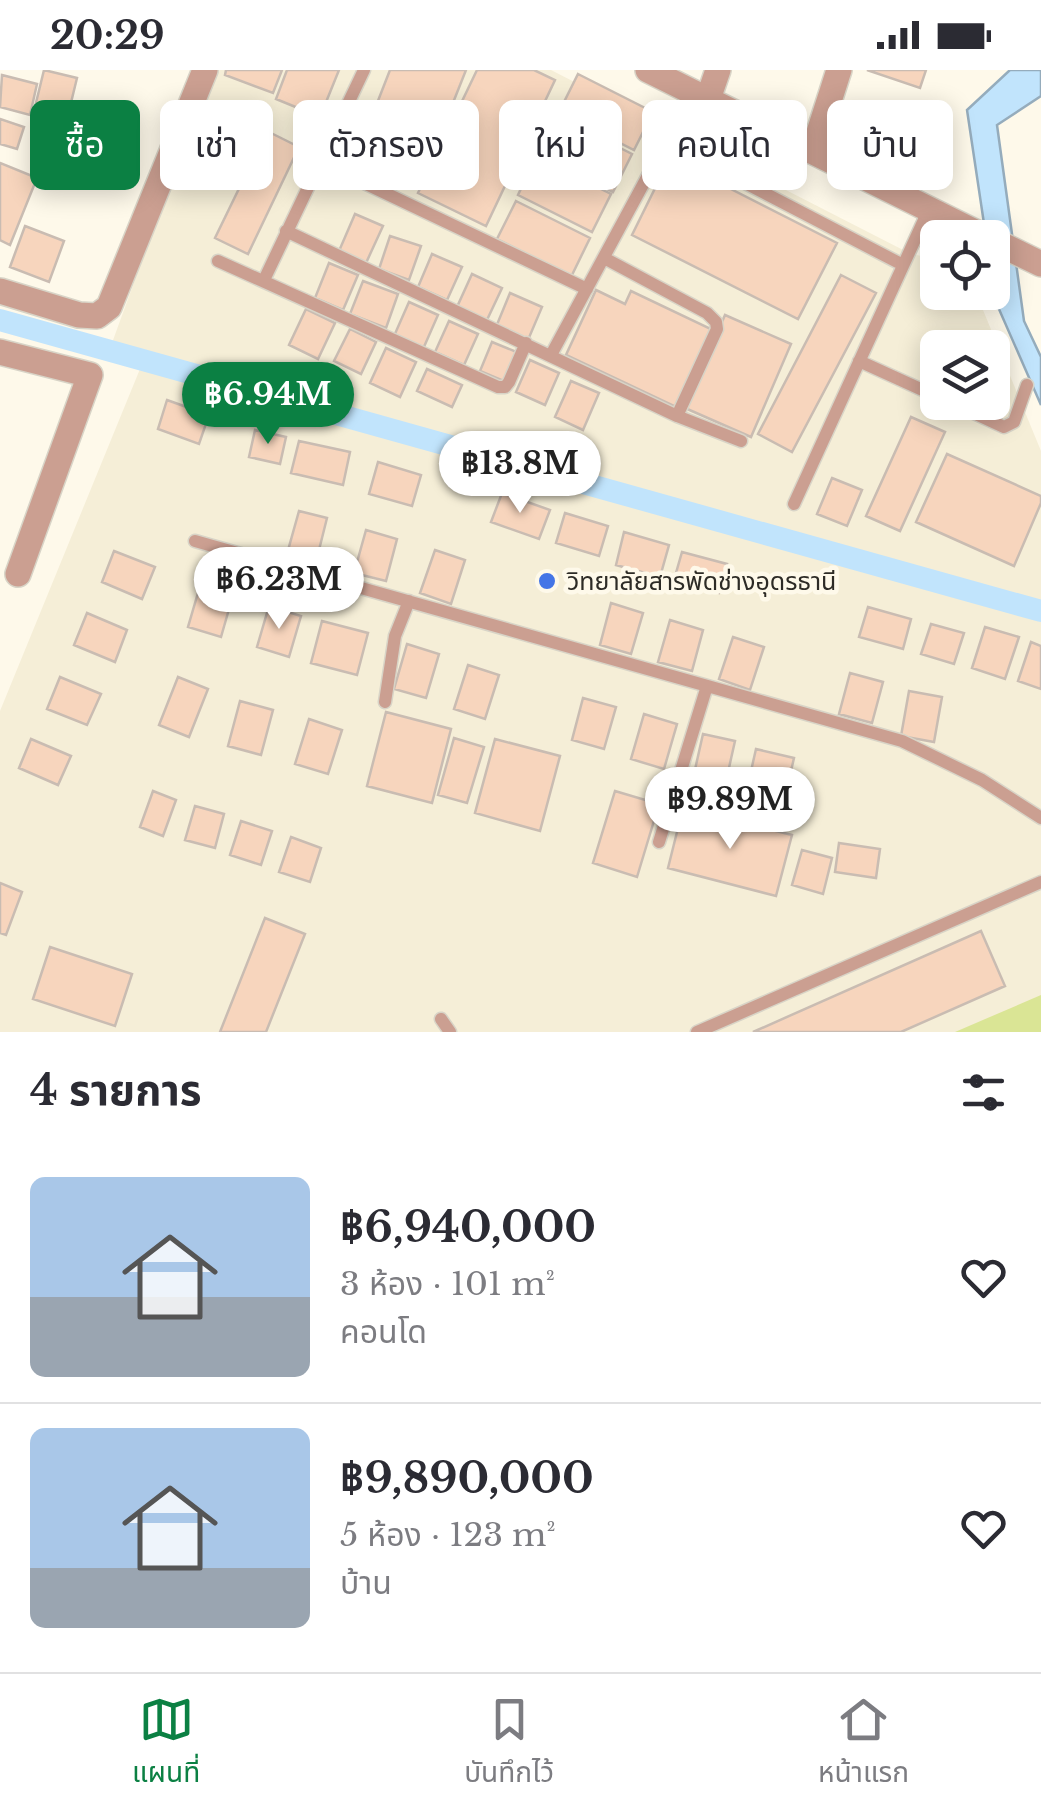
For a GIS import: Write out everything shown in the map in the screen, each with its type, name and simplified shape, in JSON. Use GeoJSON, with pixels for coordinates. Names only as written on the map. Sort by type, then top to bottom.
{"type":"FeatureCollection","features":[{"type":"Feature","properties":{"kind":"street"},"geometry":{"type":"LineString","coordinates":[[0,291],[79,315],[96,316],[110,306],[205,70]]}},
{"type":"Feature","properties":{"kind":"street"},"geometry":{"type":"LineString","coordinates":[[648,70],[952,220]]}},
{"type":"Feature","properties":{"kind":"street"},"geometry":{"type":"LineString","coordinates":[[700,95],[718,70]]}},
{"type":"Feature","properties":{"kind":"street"},"geometry":{"type":"LineString","coordinates":[[813,151],[839,70]]}},
{"type":"Feature","properties":{"kind":"street"},"geometry":{"type":"LineString","coordinates":[[1010,249],[1041,264]]}},
{"type":"Feature","properties":{"kind":"street"},"geometry":{"type":"LineString","coordinates":[[0,352],[90,375],[18,574]]}},
{"type":"Feature","properties":{"kind":"lane"},"geometry":{"type":"LineString","coordinates":[[350,100],[364,70]]}},
{"type":"Feature","properties":{"kind":"lane"},"geometry":{"type":"LineString","coordinates":[[696,100],[700,95]]}},
{"type":"Feature","properties":{"kind":"lane"},"geometry":{"type":"LineString","coordinates":[[552,356],[642,187]]}},
{"type":"Feature","properties":{"kind":"lane"},"geometry":{"type":"LineString","coordinates":[[264,280],[306,190]]}},
{"type":"Feature","properties":{"kind":"lane"},"geometry":{"type":"LineString","coordinates":[[379,190],[587,289]]}},
{"type":"Feature","properties":{"kind":"lane"},"geometry":{"type":"LineString","coordinates":[[758,190],[903,265]]}},
{"type":"Feature","properties":{"kind":"lane"},"geometry":{"type":"LineString","coordinates":[[794,504],[929,209]]}},
{"type":"Feature","properties":{"kind":"lane"},"geometry":{"type":"LineString","coordinates":[[286,231],[677,416],[741,442]]}},
{"type":"Feature","properties":{"kind":"lane"},"geometry":{"type":"LineString","coordinates":[[604,258],[707,313],[716,322],[677,416]]}},
{"type":"Feature","properties":{"kind":"lane"},"geometry":{"type":"LineString","coordinates":[[218,261],[498,387],[509,382],[526,343]]}},
{"type":"Feature","properties":{"kind":"lane"},"geometry":{"type":"LineString","coordinates":[[860,361],[920,389]]}},
{"type":"Feature","properties":{"kind":"lane"},"geometry":{"type":"LineString","coordinates":[[989,420],[1004,427],[1014,422],[1027,385]]}},
{"type":"Feature","properties":{"kind":"lane"},"geometry":{"type":"LineString","coordinates":[[195,541],[902,742],[982,780],[1041,818]]}},
{"type":"Feature","properties":{"kind":"lane"},"geometry":{"type":"LineString","coordinates":[[385,702],[396,636],[409,601]]}},
{"type":"Feature","properties":{"kind":"lane"},"geometry":{"type":"LineString","coordinates":[[659,842],[707,686]]}},
{"type":"Feature","properties":{"kind":"lane"},"geometry":{"type":"LineString","coordinates":[[697,1032],[1041,882]]}},
{"type":"Feature","properties":{"kind":"lane"},"geometry":{"type":"LineString","coordinates":[[441,1019],[450,1032]]}},
{"type":"Feature","properties":{"kind":"shaded area","name":"วิทยาลัยสารพัดช่างอุดรธานี"},"geometry":{"type":"Polygon","coordinates":[[[211,70],[551,70],[610,100],[499,100],[499,190],[622,190],[622,106],[642,117],[642,190],[786,190],[920,256],[920,310],[983,310],[991,330],[920,330],[920,420],[1010,420],[1010,376],[1041,451],[1041,1032],[0,1032],[0,711],[140,369],[108,354],[167,190],[273,190],[273,100],[200,100],[211,70]]]}},
{"type":"Feature","properties":{"kind":"green space"},"geometry":{"type":"Polygon","coordinates":[[[1041,995],[1041,1032],[955,1032],[1041,995]]]}},
{"type":"Feature","properties":{"kind":"water"},"geometry":{"type":"Polygon","coordinates":[[[1010,70],[1041,70],[1041,96],[997,125],[1024,321],[1041,357],[1041,405],[999,310],[1010,310],[1010,220],[983,220],[967,110],[1010,70]]]}},
{"type":"Feature","properties":{"kind":"building"},"geometry":{"type":"Polygon","coordinates":[[[44,70],[77,78],[72,100],[37,100],[44,70]]]}},
{"type":"Feature","properties":{"kind":"building"},"geometry":{"type":"Polygon","coordinates":[[[226,70],[282,70],[273,93],[225,75],[226,70]]]}},
{"type":"Feature","properties":{"kind":"building"},"geometry":{"type":"Polygon","coordinates":[[[287,70],[339,70],[327,100],[293,100],[293,106],[276,99],[287,70]]]}},
{"type":"Feature","properties":{"kind":"building"},"geometry":{"type":"Polygon","coordinates":[[[390,70],[466,70],[454,100],[378,100],[390,70]]]}},
{"type":"Feature","properties":{"kind":"building"},"geometry":{"type":"Polygon","coordinates":[[[477,70],[534,70],[555,80],[546,100],[499,100],[499,190],[503,190],[486,226],[418,193],[479,190],[479,100],[463,100],[477,70]]]}},
{"type":"Feature","properties":{"kind":"building"},"geometry":{"type":"Polygon","coordinates":[[[867,70],[926,70],[920,88],[867,70]]]}},
{"type":"Feature","properties":{"kind":"building"},"geometry":{"type":"Polygon","coordinates":[[[578,74],[642,106],[642,134],[634,150],[622,144],[622,100],[565,100],[578,74]]]}},
{"type":"Feature","properties":{"kind":"building"},"geometry":{"type":"Polygon","coordinates":[[[2,75],[37,84],[33,100],[30,100],[30,115],[0,107],[2,75]]]}},
{"type":"Feature","properties":{"kind":"building"},"geometry":{"type":"Polygon","coordinates":[[[0,119],[24,127],[17,149],[0,144],[0,119]]]}},
{"type":"Feature","properties":{"kind":"building"},"geometry":{"type":"Polygon","coordinates":[[[273,134],[293,144],[293,160],[248,254],[215,238],[238,190],[273,190],[273,134]]]}},
{"type":"Feature","properties":{"kind":"building"},"geometry":{"type":"Polygon","coordinates":[[[622,149],[632,154],[622,174],[622,149]]]}},
{"type":"Feature","properties":{"kind":"building"},"geometry":{"type":"Polygon","coordinates":[[[0,163],[30,175],[32,190],[10,245],[0,240],[0,163]]]}},
{"type":"Feature","properties":{"kind":"building"},"geometry":{"type":"Polygon","coordinates":[[[520,190],[603,190],[611,194],[592,232],[518,195],[520,190]]]}},
{"type":"Feature","properties":{"kind":"building"},"geometry":{"type":"Polygon","coordinates":[[[654,190],[733,190],[837,243],[798,319],[632,235],[654,190]]]}},
{"type":"Feature","properties":{"kind":"building"},"geometry":{"type":"Polygon","coordinates":[[[516,201],[590,238],[571,277],[497,239],[516,201]]]}},
{"type":"Feature","properties":{"kind":"building"},"geometry":{"type":"Polygon","coordinates":[[[355,214],[383,226],[366,263],[339,251],[355,214]]]}},
{"type":"Feature","properties":{"kind":"building"},"geometry":{"type":"Polygon","coordinates":[[[25,226],[64,241],[49,282],[10,267],[25,226]]]}},
{"type":"Feature","properties":{"kind":"building"},"geometry":{"type":"Polygon","coordinates":[[[390,236],[421,246],[409,280],[379,269],[390,236]]]}},
{"type":"Feature","properties":{"kind":"building"},"geometry":{"type":"Polygon","coordinates":[[[432,254],[462,267],[447,300],[418,287],[432,254]]]}},
{"type":"Feature","properties":{"kind":"building"},"geometry":{"type":"Polygon","coordinates":[[[329,263],[358,275],[343,310],[315,298],[329,263]]]}},
{"type":"Feature","properties":{"kind":"building"},"geometry":{"type":"Polygon","coordinates":[[[472,274],[502,288],[486,322],[457,307],[472,274]]]}},
{"type":"Feature","properties":{"kind":"building"},"geometry":{"type":"Polygon","coordinates":[[[841,275],[876,293],[792,452],[758,434],[841,275]]]}},
{"type":"Feature","properties":{"kind":"building"},"geometry":{"type":"Polygon","coordinates":[[[363,281],[398,294],[386,328],[350,314],[363,281]]]}},
{"type":"Feature","properties":{"kind":"building"},"geometry":{"type":"Polygon","coordinates":[[[596,290],[625,304],[631,291],[713,330],[676,407],[566,355],[596,290]]]}},
{"type":"Feature","properties":{"kind":"building"},"geometry":{"type":"Polygon","coordinates":[[[510,293],[542,307],[528,340],[496,327],[510,293]]]}},
{"type":"Feature","properties":{"kind":"building"},"geometry":{"type":"Polygon","coordinates":[[[409,302],[438,315],[423,349],[394,336],[409,302]]]}},
{"type":"Feature","properties":{"kind":"building"},"geometry":{"type":"Polygon","coordinates":[[[306,309],[335,323],[318,359],[289,345],[306,309]]]}},
{"type":"Feature","properties":{"kind":"building"},"geometry":{"type":"Polygon","coordinates":[[[725,315],[791,344],[751,437],[685,408],[725,315]]]}},
{"type":"Feature","properties":{"kind":"building"},"geometry":{"type":"Polygon","coordinates":[[[449,321],[478,334],[464,365],[435,352],[449,321]]]}},
{"type":"Feature","properties":{"kind":"building"},"geometry":{"type":"Polygon","coordinates":[[[350,329],[376,342],[361,374],[334,361],[350,329]]]}},
{"type":"Feature","properties":{"kind":"building"},"geometry":{"type":"Polygon","coordinates":[[[492,342],[519,353],[506,382],[480,371],[492,342]]]}},
{"type":"Feature","properties":{"kind":"building"},"geometry":{"type":"Polygon","coordinates":[[[386,348],[416,362],[400,397],[370,383],[386,348]]]}},
{"type":"Feature","properties":{"kind":"building"},"geometry":{"type":"Polygon","coordinates":[[[530,360],[559,373],[545,405],[516,392],[530,360]]]}},
{"type":"Feature","properties":{"kind":"building"},"geometry":{"type":"Polygon","coordinates":[[[427,369],[462,385],[452,407],[417,391],[427,369]]]}},
{"type":"Feature","properties":{"kind":"building"},"geometry":{"type":"Polygon","coordinates":[[[571,381],[599,393],[583,430],[555,417],[571,381]]]}},
{"type":"Feature","properties":{"kind":"building"},"geometry":{"type":"Polygon","coordinates":[[[167,400],[209,415],[199,444],[158,429],[167,400]]]}},
{"type":"Feature","properties":{"kind":"building"},"geometry":{"type":"Polygon","coordinates":[[[911,417],[945,432],[900,531],[866,516],[911,417]]]}},
{"type":"Feature","properties":{"kind":"building"},"geometry":{"type":"Polygon","coordinates":[[[255,430],[286,437],[280,464],[249,457],[255,430]]]}},
{"type":"Feature","properties":{"kind":"building"},"geometry":{"type":"Polygon","coordinates":[[[299,441],[350,452],[343,485],[291,473],[299,441]]]}},
{"type":"Feature","properties":{"kind":"building"},"geometry":{"type":"Polygon","coordinates":[[[947,454],[1041,496],[1014,566],[916,522],[947,454]]]}},
{"type":"Feature","properties":{"kind":"building"},"geometry":{"type":"Polygon","coordinates":[[[378,462],[421,475],[412,506],[369,494],[378,462]]]}},
{"type":"Feature","properties":{"kind":"building"},"geometry":{"type":"Polygon","coordinates":[[[832,478],[862,490],[847,526],[817,514],[832,478]]]}},
{"type":"Feature","properties":{"kind":"building"},"geometry":{"type":"Polygon","coordinates":[[[502,493],[550,510],[539,539],[491,522],[502,493]]]}},
{"type":"Feature","properties":{"kind":"building"},"geometry":{"type":"Polygon","coordinates":[[[299,511],[327,518],[316,562],[287,554],[299,511]]]}},
{"type":"Feature","properties":{"kind":"building"},"geometry":{"type":"Polygon","coordinates":[[[565,513],[608,526],[599,556],[556,543],[565,513]]]}},
{"type":"Feature","properties":{"kind":"building"},"geometry":{"type":"Polygon","coordinates":[[[366,530],[397,539],[386,581],[354,573],[366,530]]]}},
{"type":"Feature","properties":{"kind":"building"},"geometry":{"type":"Polygon","coordinates":[[[624,532],[669,545],[660,577],[616,565],[624,532]]]}},
{"type":"Feature","properties":{"kind":"building"},"geometry":{"type":"Polygon","coordinates":[[[435,550],[465,560],[451,604],[420,593],[435,550]]]}},
{"type":"Feature","properties":{"kind":"building"},"geometry":{"type":"Polygon","coordinates":[[[114,551],[155,567],[142,599],[102,582],[114,551]]]}},
{"type":"Feature","properties":{"kind":"building"},"geometry":{"type":"Polygon","coordinates":[[[682,552],[727,564],[719,593],[674,580],[682,552]]]}},
{"type":"Feature","properties":{"kind":"building"},"geometry":{"type":"Polygon","coordinates":[[[200,586],[233,595],[221,637],[188,627],[200,586]]]}},
{"type":"Feature","properties":{"kind":"building"},"geometry":{"type":"Polygon","coordinates":[[[611,603],[643,613],[631,654],[600,645],[611,603]]]}},
{"type":"Feature","properties":{"kind":"building"},"geometry":{"type":"Polygon","coordinates":[[[269,606],[301,616],[289,657],[257,647],[269,606]]]}},
{"type":"Feature","properties":{"kind":"building"},"geometry":{"type":"Polygon","coordinates":[[[868,607],[911,619],[903,649],[859,637],[868,607]]]}},
{"type":"Feature","properties":{"kind":"building"},"geometry":{"type":"Polygon","coordinates":[[[87,613],[127,630],[115,662],[74,645],[87,613]]]}},
{"type":"Feature","properties":{"kind":"building"},"geometry":{"type":"Polygon","coordinates":[[[670,620],[703,630],[692,671],[658,662],[670,620]]]}},
{"type":"Feature","properties":{"kind":"building"},"geometry":{"type":"Polygon","coordinates":[[[322,621],[368,633],[357,675],[311,663],[322,621]]]}},
{"type":"Feature","properties":{"kind":"building"},"geometry":{"type":"Polygon","coordinates":[[[931,624],[964,633],[954,664],[921,654],[931,624]]]}},
{"type":"Feature","properties":{"kind":"building"},"geometry":{"type":"Polygon","coordinates":[[[985,627],[1019,637],[1005,679],[972,668],[985,627]]]}},
{"type":"Feature","properties":{"kind":"building"},"geometry":{"type":"Polygon","coordinates":[[[733,637],[764,647],[750,690],[719,679],[733,637]]]}},
{"type":"Feature","properties":{"kind":"building"},"geometry":{"type":"Polygon","coordinates":[[[1031,642],[1041,646],[1041,689],[1018,681],[1031,642]]]}},
{"type":"Feature","properties":{"kind":"building"},"geometry":{"type":"Polygon","coordinates":[[[407,644],[439,654],[426,698],[394,689],[407,644]]]}},
{"type":"Feature","properties":{"kind":"building"},"geometry":{"type":"Polygon","coordinates":[[[468,665],[499,675],[485,719],[454,709],[468,665]]]}},
{"type":"Feature","properties":{"kind":"building"},"geometry":{"type":"Polygon","coordinates":[[[850,673],[883,682],[872,723],[839,714],[850,673]]]}},
{"type":"Feature","properties":{"kind":"building"},"geometry":{"type":"Polygon","coordinates":[[[60,677],[101,694],[87,725],[47,709],[60,677]]]}},
{"type":"Feature","properties":{"kind":"building"},"geometry":{"type":"Polygon","coordinates":[[[178,677],[208,689],[189,737],[159,725],[178,677]]]}},
{"type":"Feature","properties":{"kind":"building"},"geometry":{"type":"Polygon","coordinates":[[[909,691],[942,697],[934,742],[901,736],[909,691]]]}},
{"type":"Feature","properties":{"kind":"building"},"geometry":{"type":"Polygon","coordinates":[[[583,698],[616,707],[604,749],[572,740],[583,698]]]}},
{"type":"Feature","properties":{"kind":"building"},"geometry":{"type":"Polygon","coordinates":[[[240,701],[273,710],[261,755],[228,746],[240,701]]]}},
{"type":"Feature","properties":{"kind":"building"},"geometry":{"type":"Polygon","coordinates":[[[386,712],[451,729],[432,803],[367,786],[386,712]]]}},
{"type":"Feature","properties":{"kind":"building"},"geometry":{"type":"Polygon","coordinates":[[[644,714],[677,724],[664,769],[631,759],[644,714]]]}},
{"type":"Feature","properties":{"kind":"building"},"geometry":{"type":"Polygon","coordinates":[[[309,719],[342,730],[328,774],[295,764],[309,719]]]}},
{"type":"Feature","properties":{"kind":"building"},"geometry":{"type":"Polygon","coordinates":[[[703,734],[735,741],[726,781],[694,774],[703,734]]]}},
{"type":"Feature","properties":{"kind":"building"},"geometry":{"type":"Polygon","coordinates":[[[454,738],[484,747],[467,803],[438,795],[454,738]]]}},
{"type":"Feature","properties":{"kind":"building"},"geometry":{"type":"Polygon","coordinates":[[[31,739],[71,756],[58,785],[19,768],[31,739]]]}},
{"type":"Feature","properties":{"kind":"building"},"geometry":{"type":"Polygon","coordinates":[[[495,739],[560,756],[540,831],[475,813],[495,739]]]}},
{"type":"Feature","properties":{"kind":"building"},"geometry":{"type":"Polygon","coordinates":[[[756,749],[794,758],[784,801],[746,793],[756,749]]]}},
{"type":"Feature","properties":{"kind":"building"},"geometry":{"type":"Polygon","coordinates":[[[153,791],[176,800],[163,836],[140,827],[153,791]]]}},
{"type":"Feature","properties":{"kind":"building"},"geometry":{"type":"Polygon","coordinates":[[[615,791],[659,804],[637,877],[593,863],[615,791]]]}},
{"type":"Feature","properties":{"kind":"building"},"geometry":{"type":"Polygon","coordinates":[[[195,806],[224,814],[215,848],[185,840],[195,806]]]}},
{"type":"Feature","properties":{"kind":"building"},"geometry":{"type":"Polygon","coordinates":[[[683,808],[792,835],[776,896],[668,868],[683,808]]]}},
{"type":"Feature","properties":{"kind":"building"},"geometry":{"type":"Polygon","coordinates":[[[241,821],[272,831],[261,865],[230,855],[241,821]]]}},
{"type":"Feature","properties":{"kind":"building"},"geometry":{"type":"Polygon","coordinates":[[[291,837],[321,848],[310,882],[279,872],[291,837]]]}},
{"type":"Feature","properties":{"kind":"building"},"geometry":{"type":"Polygon","coordinates":[[[839,843],[880,849],[876,878],[835,872],[839,843]]]}},
{"type":"Feature","properties":{"kind":"building"},"geometry":{"type":"Polygon","coordinates":[[[802,850],[832,858],[823,894],[792,885],[802,850]]]}},
{"type":"Feature","properties":{"kind":"building"},"geometry":{"type":"Polygon","coordinates":[[[0,883],[22,892],[6,935],[0,933],[0,883]]]}},
{"type":"Feature","properties":{"kind":"building"},"geometry":{"type":"Polygon","coordinates":[[[265,918],[305,934],[266,1032],[220,1032],[265,918]]]}},
{"type":"Feature","properties":{"kind":"building"},"geometry":{"type":"Polygon","coordinates":[[[981,931],[1005,986],[901,1032],[753,1032],[981,931]]]}},
{"type":"Feature","properties":{"kind":"building"},"geometry":{"type":"Polygon","coordinates":[[[50,947],[132,974],[115,1026],[33,999],[50,947]]]}},
{"type":"Feature","properties":{"kind":"waterway"},"geometry":{"type":"LineString","coordinates":[[0,320],[1041,611]]}},
{"type":"Feature","properties":{"kind":"place","name":"วิทยาลัยสารพัดช่างอุดรธานี"},"geometry":{"type":"Point","coordinates":[547,581]}}]}
